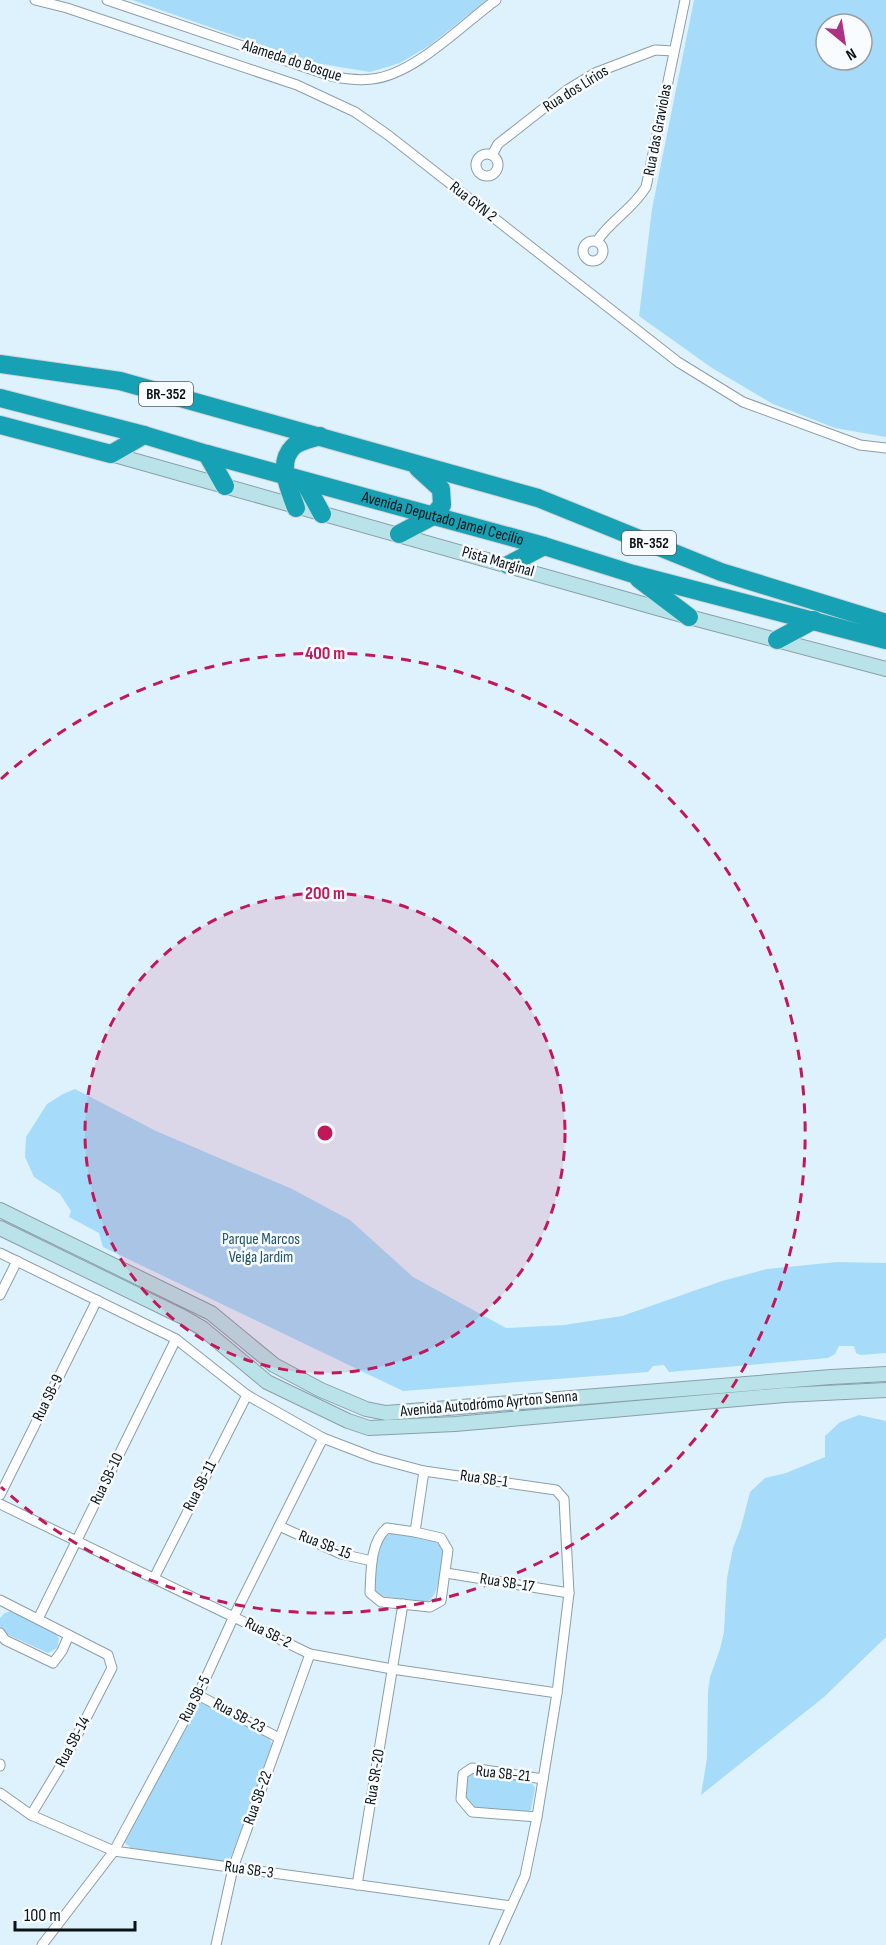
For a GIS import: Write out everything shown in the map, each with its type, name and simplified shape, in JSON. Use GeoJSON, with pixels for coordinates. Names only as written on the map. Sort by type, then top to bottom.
{"type":"FeatureCollection","features":[{"type":"Feature","properties":{"kind":"highway","name":"BR-352"},"geometry":{"type":"LineString","coordinates":[[0,364],[120,381],[538,498],[721,572],[886,623]]}},
{"type":"Feature","properties":{"kind":"highway","name":"Avenida Deputado Jamel Cecilio"},"geometry":{"type":"LineString","coordinates":[[0,398],[144,435],[285,476],[544,546],[633,574],[886,640]]}},
{"type":"Feature","properties":{"kind":"highway"},"geometry":{"type":"LineString","coordinates":[[0,425],[111,454],[144,435]]}},
{"type":"Feature","properties":{"kind":"highway"},"geometry":{"type":"LineString","coordinates":[[296,508],[285,476],[286,462],[293,447],[320,436]]}},
{"type":"Feature","properties":{"kind":"highway"},"geometry":{"type":"LineString","coordinates":[[207,454],[225,486]]}},
{"type":"Feature","properties":{"kind":"highway"},"geometry":{"type":"LineString","coordinates":[[399,534],[433,516],[442,505],[441,489],[412,463]]}},
{"type":"Feature","properties":{"kind":"highway"},"geometry":{"type":"LineString","coordinates":[[304,481],[322,514]]}},
{"type":"Feature","properties":{"kind":"highway"},"geometry":{"type":"LineString","coordinates":[[508,565],[544,546]]}},
{"type":"Feature","properties":{"kind":"highway"},"geometry":{"type":"LineString","coordinates":[[633,574],[689,617]]}},
{"type":"Feature","properties":{"kind":"highway"},"geometry":{"type":"LineString","coordinates":[[777,640],[814,620]]}},
{"type":"Feature","properties":{"kind":"street","name":"Rua GYN 2"},"geometry":{"type":"LineString","coordinates":[[35,0],[67,8],[297,85],[355,112],[388,135],[678,362],[743,402],[860,445],[886,448]]}},
{"type":"Feature","properties":{"kind":"street","name":"Alameda do Bosque"},"geometry":{"type":"LineString","coordinates":[[107,0],[331,76],[355,81],[375,79],[402,70],[428,53],[496,0]]}},
{"type":"Feature","properties":{"kind":"street","name":"Rua das Graviolas"},"geometry":{"type":"LineString","coordinates":[[597,241],[605,228],[637,202],[646,188],[685,0]]}},
{"type":"Feature","properties":{"kind":"street","name":"Rua dos Lírios"},"geometry":{"type":"LineString","coordinates":[[492,155],[498,144],[567,90],[595,74],[655,50],[674,51]]}},
{"type":"Feature","properties":{"kind":"street","name":"Pista Marginal"},"geometry":{"type":"LineString","coordinates":[[111,454],[296,508],[399,534],[689,617],[886,669]]}},
{"type":"Feature","properties":{"kind":"street","name":"Avenida Autodrómo Ayrton Senna"},"geometry":{"type":"LineString","coordinates":[[0,1210],[211,1313],[274,1365],[321,1390],[366,1409],[386,1413],[886,1374]]}},
{"type":"Feature","properties":{"kind":"street","name":"Avenida Autodrómo Ayrton Senna"},"geometry":{"type":"LineString","coordinates":[[0,1228],[183,1317],[202,1328],[267,1382],[369,1428],[383,1429],[784,1395],[886,1390]]}},
{"type":"Feature","properties":{"kind":"street","name":"Rua SB-1"},"geometry":{"type":"LineString","coordinates":[[0,1253],[176,1339],[247,1395],[323,1438],[375,1458],[424,1471],[556,1490],[564,1500],[569,1593],[557,1693],[525,1876],[494,1945]]}},
{"type":"Feature","properties":{"kind":"street"},"geometry":{"type":"LineString","coordinates":[[0,1295],[16,1261]]}},
{"type":"Feature","properties":{"kind":"street","name":"Rua SB-9"},"geometry":{"type":"LineString","coordinates":[[0,1495],[97,1300]]}},
{"type":"Feature","properties":{"kind":"street","name":"Rua SB-10"},"geometry":{"type":"LineString","coordinates":[[38,1619],[176,1339]]}},
{"type":"Feature","properties":{"kind":"street","name":"Rua SB-11"},"geometry":{"type":"LineString","coordinates":[[154,1578],[247,1395]]}},
{"type":"Feature","properties":{"kind":"street"},"geometry":{"type":"LineString","coordinates":[[565,1414],[566,1398]]}},
{"type":"Feature","properties":{"kind":"street","name":"Rua SB-5"},"geometry":{"type":"LineString","coordinates":[[42,1945],[114,1851],[198,1695],[234,1616],[323,1438]]}},
{"type":"Feature","properties":{"kind":"street"},"geometry":{"type":"LineString","coordinates":[[415,1532],[424,1471]]}},
{"type":"Feature","properties":{"kind":"street","name":"Rua SB-2"},"geometry":{"type":"LineString","coordinates":[[0,1504],[310,1654],[392,1669],[557,1693]]}},
{"type":"Feature","properties":{"kind":"street","name":"Rua SB-15"},"geometry":{"type":"LineString","coordinates":[[279,1526],[342,1554],[372,1560]]}},
{"type":"Feature","properties":{"kind":"street"},"geometry":{"type":"LineString","coordinates":[[387,1528],[415,1532],[441,1538],[448,1550],[441,1601],[430,1607],[381,1602],[370,1593],[372,1560],[380,1534],[387,1528]]}},
{"type":"Feature","properties":{"kind":"street","name":"Rua SB-17"},"geometry":{"type":"LineString","coordinates":[[446,1573],[569,1593]]}},
{"type":"Feature","properties":{"kind":"street"},"geometry":{"type":"LineString","coordinates":[[0,1601],[69,1635],[62,1651],[52,1663],[5,1640],[0,1633]]}},
{"type":"Feature","properties":{"kind":"street","name":"Rua SR-20"},"geometry":{"type":"LineString","coordinates":[[357,1885],[402,1604]]}},
{"type":"Feature","properties":{"kind":"street","name":"Rua SB-14"},"geometry":{"type":"LineString","coordinates":[[31,1815],[66,1757],[112,1668],[108,1655],[69,1635]]}},
{"type":"Feature","properties":{"kind":"street","name":"Rua SB-22"},"geometry":{"type":"LineString","coordinates":[[216,1945],[233,1868],[310,1654]]}},
{"type":"Feature","properties":{"kind":"street","name":"Rua SB-23"},"geometry":{"type":"LineString","coordinates":[[198,1695],[279,1738]]}},
{"type":"Feature","properties":{"kind":"street","name":"Rua SB-21"},"geometry":{"type":"LineString","coordinates":[[537,1817],[467,1810],[461,1799],[463,1774],[472,1768],[543,1779]]}},
{"type":"Feature","properties":{"kind":"street","name":"Rua SB-3"},"geometry":{"type":"LineString","coordinates":[[0,1793],[31,1815],[114,1851],[511,1906]]}},
{"type":"Feature","properties":{"kind":"green space"},"geometry":{"type":"Polygon","coordinates":[[[132,0],[487,0],[430,45],[400,63],[370,72],[310,62],[132,0]]]}},
{"type":"Feature","properties":{"kind":"green space"},"geometry":{"type":"Polygon","coordinates":[[[694,0],[886,0],[886,437],[835,428],[773,404],[712,368],[639,316],[652,209],[694,0]]]}},
{"type":"Feature","properties":{"kind":"green space","name":"Parque Marcos Veiga Jardim"},"geometry":{"type":"Polygon","coordinates":[[[75,1089],[156,1131],[292,1189],[350,1220],[413,1277],[506,1328],[564,1325],[622,1316],[722,1281],[767,1269],[837,1262],[886,1263],[886,1353],[861,1355],[856,1353],[854,1346],[839,1346],[835,1354],[828,1358],[669,1372],[664,1365],[653,1366],[648,1372],[403,1391],[103,1247],[99,1233],[69,1217],[71,1211],[60,1194],[34,1177],[25,1157],[26,1137],[47,1104],[75,1089]]]}},
{"type":"Feature","properties":{"kind":"green space"},"geometry":{"type":"Polygon","coordinates":[[[859,1415],[886,1421],[886,1637],[824,1697],[701,1795],[707,1758],[710,1677],[724,1632],[727,1578],[733,1548],[750,1492],[765,1478],[786,1473],[825,1457],[825,1436],[840,1422],[859,1415]]]}},
{"type":"Feature","properties":{"kind":"green space"},"geometry":{"type":"Polygon","coordinates":[[[391,1533],[427,1538],[439,1544],[443,1549],[435,1594],[425,1603],[381,1596],[375,1591],[373,1585],[381,1539],[391,1533]]]}},
{"type":"Feature","properties":{"kind":"green space"},"geometry":{"type":"Polygon","coordinates":[[[11,1611],[56,1633],[59,1639],[57,1648],[48,1653],[4,1633],[0,1628],[0,1618],[11,1611]]]}},
{"type":"Feature","properties":{"kind":"green space"},"geometry":{"type":"Polygon","coordinates":[[[199,1703],[268,1736],[272,1744],[231,1857],[224,1862],[131,1848],[124,1839],[199,1703]]]}},
{"type":"Feature","properties":{"kind":"green space"},"geometry":{"type":"Polygon","coordinates":[[[473,1773],[531,1782],[535,1788],[531,1810],[526,1812],[476,1808],[471,1805],[464,1797],[467,1777],[473,1773]]]}}]}
